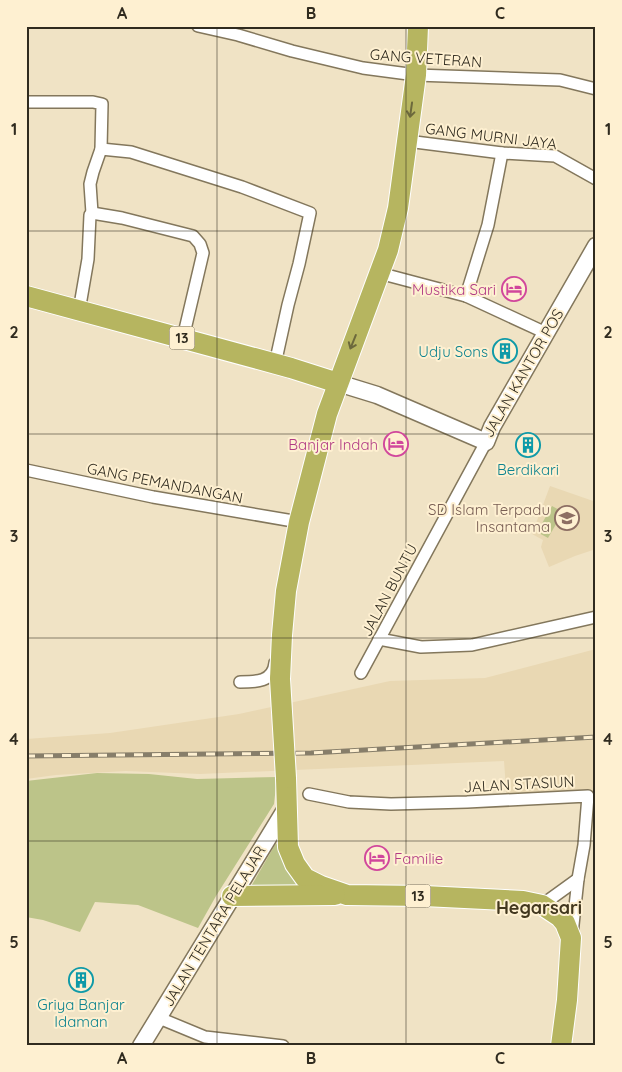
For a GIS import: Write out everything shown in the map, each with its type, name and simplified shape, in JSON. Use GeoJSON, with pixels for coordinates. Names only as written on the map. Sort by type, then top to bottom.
{"type":"FeatureCollection","features":[{"type":"Feature","properties":{"kind":"highway","name":"13"},"geometry":{"type":"LineString","coordinates":[[418,26],[416,75],[398,208],[388,250],[327,414],[298,526],[286,592],[280,678],[288,847],[294,864],[306,878],[321,886],[347,895],[424,896],[523,901],[542,904],[560,917],[565,923],[571,938]]}},
{"type":"Feature","properties":{"kind":"highway","name":"13"},"geometry":{"type":"LineString","coordinates":[[26,296],[291,368],[338,383]]}},
{"type":"Feature","properties":{"kind":"highway"},"geometry":{"type":"LineString","coordinates":[[232,896],[347,895]]}},
{"type":"Feature","properties":{"kind":"highway"},"geometry":{"type":"LineString","coordinates":[[561,1046],[567,1000],[571,938]]}},
{"type":"Feature","properties":{"kind":"street","name":"GANG VETERAN"},"geometry":{"type":"LineString","coordinates":[[198,26],[364,68],[416,75],[560,80],[596,89]]}},
{"type":"Feature","properties":{"kind":"street"},"geometry":{"type":"LineString","coordinates":[[26,102],[92,102],[102,104],[102,148],[90,184],[92,213],[88,258],[79,311]]}},
{"type":"Feature","properties":{"kind":"street","name":"GANG MURNI JAYA"},"geometry":{"type":"LineString","coordinates":[[407,141],[502,153],[554,156],[596,179]]}},
{"type":"Feature","properties":{"kind":"street"},"geometry":{"type":"LineString","coordinates":[[102,148],[131,152],[242,187],[310,214],[275,364]]}},
{"type":"Feature","properties":{"kind":"street"},"geometry":{"type":"LineString","coordinates":[[466,296],[488,225],[502,153]]}},
{"type":"Feature","properties":{"kind":"street"},"geometry":{"type":"LineString","coordinates":[[92,213],[122,218],[193,236],[200,244],[203,253],[183,338]]}},
{"type":"Feature","properties":{"kind":"street","name":"JALAN KANTOR POS"},"geometry":{"type":"LineString","coordinates":[[338,383],[377,395],[486,442],[492,428],[596,246]]}},
{"type":"Feature","properties":{"kind":"street"},"geometry":{"type":"LineString","coordinates":[[379,273],[466,296],[546,333]]}},
{"type":"Feature","properties":{"kind":"street","name":"JALAN BUNTU"},"geometry":{"type":"LineString","coordinates":[[361,673],[486,442]]}},
{"type":"Feature","properties":{"kind":"street","name":"GANG PEMANDANGAN"},"geometry":{"type":"LineString","coordinates":[[26,470],[298,526]]}},
{"type":"Feature","properties":{"kind":"street"},"geometry":{"type":"LineString","coordinates":[[240,682],[264,680],[273,672],[275,636],[285,558],[298,526]]}},
{"type":"Feature","properties":{"kind":"street"},"geometry":{"type":"LineString","coordinates":[[379,639],[421,647],[472,645],[596,617]]}},
{"type":"Feature","properties":{"kind":"street","name":"JALAN STASIUN"},"geometry":{"type":"LineString","coordinates":[[309,794],[349,802],[391,804],[588,796],[584,845],[571,938]]}},
{"type":"Feature","properties":{"kind":"street","name":"JALAN TENTARA PELAJAR"},"geometry":{"type":"LineString","coordinates":[[142,1046],[287,807]]}},
{"type":"Feature","properties":{"kind":"street"},"geometry":{"type":"LineString","coordinates":[[542,904],[578,879]]}},
{"type":"Feature","properties":{"kind":"street"},"geometry":{"type":"LineString","coordinates":[[158,1018],[205,1037],[283,1046]]}},
{"type":"Feature","properties":{"kind":"shaded area","name":"SD Islam Terpadu Insantama"},"geometry":{"type":"Polygon","coordinates":[[[550,486],[596,502],[596,549],[549,567],[541,547],[543,540],[532,534],[550,486]]]}},
{"type":"Feature","properties":{"kind":"shaded area"},"geometry":{"type":"Polygon","coordinates":[[[596,649],[596,795],[507,803],[504,761],[200,774],[126,771],[56,775],[26,779],[26,739],[110,733],[239,714],[390,681],[485,678],[596,649]]]}},
{"type":"Feature","properties":{"kind":"green space"},"geometry":{"type":"Polygon","coordinates":[[[552,506],[563,512],[548,538],[537,532],[552,506]]]}},
{"type":"Feature","properties":{"kind":"green space"},"geometry":{"type":"Polygon","coordinates":[[[97,773],[149,774],[197,779],[277,777],[274,804],[198,928],[138,905],[95,902],[80,932],[43,920],[26,917],[26,781],[97,773]]]}},
{"type":"Feature","properties":{"kind":"green space"},"geometry":{"type":"Polygon","coordinates":[[[276,843],[305,889],[249,890],[276,843]]]}},
{"type":"Feature","properties":{"kind":"railway"},"geometry":{"type":"LineString","coordinates":[[26,756],[311,753],[596,737]]}},
{"type":"Feature","properties":{"kind":"place","name":"Mustika Sari"},"geometry":{"type":"Point","coordinates":[514,289]}},
{"type":"Feature","properties":{"kind":"place","name":"Udju Sons"},"geometry":{"type":"Point","coordinates":[505,351]}},
{"type":"Feature","properties":{"kind":"place","name":"Banjar Indah"},"geometry":{"type":"Point","coordinates":[396,444]}},
{"type":"Feature","properties":{"kind":"place","name":"Berdikari"},"geometry":{"type":"Point","coordinates":[528,445]}},
{"type":"Feature","properties":{"kind":"place","name":"SD Islam Terpadu Insantama"},"geometry":{"type":"Point","coordinates":[567,518]}},
{"type":"Feature","properties":{"kind":"place","name":"Familie"},"geometry":{"type":"Point","coordinates":[377,858]}},
{"type":"Feature","properties":{"kind":"place","name":"Griya Banjar Idaman"},"geometry":{"type":"Point","coordinates":[81,980]}},
{"type":"Feature","properties":{"kind":"district","name":"Hegarsari"},"geometry":{"type":"Point","coordinates":[539,907]}}]}
